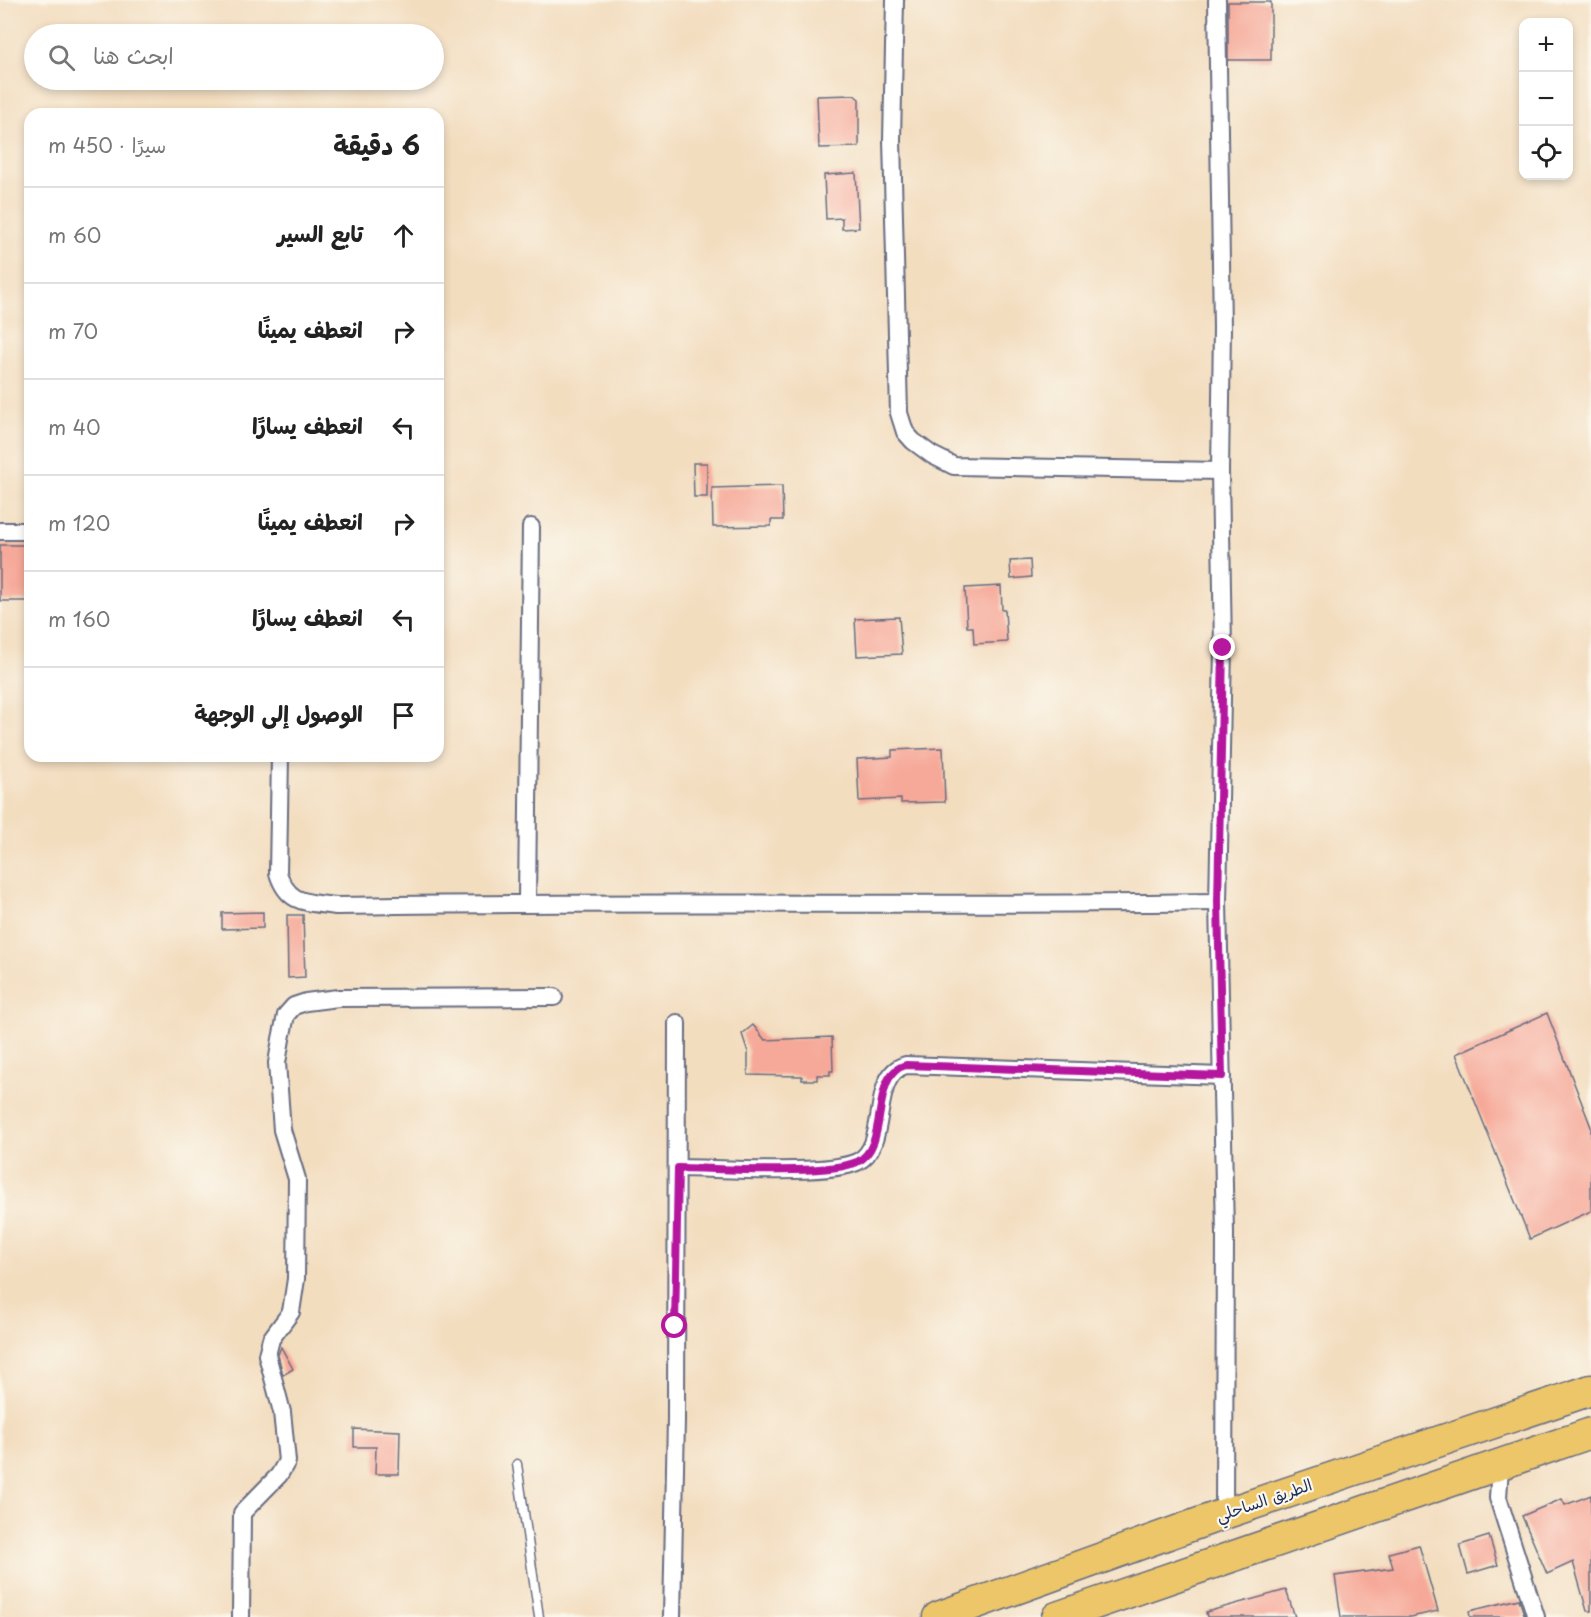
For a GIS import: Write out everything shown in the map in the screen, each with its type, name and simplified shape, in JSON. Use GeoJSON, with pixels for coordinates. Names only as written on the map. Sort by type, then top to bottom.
{"type":"FeatureCollection","features":[{"type":"Feature","properties":{"kind":"highway","name":"الطريق الساحلي"},"geometry":{"type":"LineString","coordinates":[[938,1617],[1224,1514],[1591,1390]]}},
{"type":"Feature","properties":{"kind":"highway"},"geometry":{"type":"LineString","coordinates":[[1057,1617],[1591,1433]]}},
{"type":"Feature","properties":{"kind":"street"},"geometry":{"type":"LineString","coordinates":[[894,0],[892,140],[894,289],[899,413],[905,432],[932,455],[954,466],[1220,471]]}},
{"type":"Feature","properties":{"kind":"street"},"geometry":{"type":"LineString","coordinates":[[1217,0],[1216,84],[1222,328],[1220,471],[1223,648],[1218,902],[1225,1233],[1224,1514]]}},
{"type":"Feature","properties":{"kind":"street"},"geometry":{"type":"LineString","coordinates":[[527,902],[531,527]]}},
{"type":"Feature","properties":{"kind":"street"},"geometry":{"type":"LineString","coordinates":[[0,531],[24,531]]}},
{"type":"Feature","properties":{"kind":"street"},"geometry":{"type":"LineString","coordinates":[[280,762],[278,873],[283,889],[295,899],[336,906],[527,902],[988,906],[1218,902]]}},
{"type":"Feature","properties":{"kind":"street"},"geometry":{"type":"LineString","coordinates":[[241,1617],[242,1513],[279,1475],[287,1461],[282,1412],[267,1355],[271,1339],[291,1312],[296,1279],[297,1179],[282,1130],[277,1063],[286,1015],[294,1006],[306,1002],[338,998],[554,997]]}},
{"type":"Feature","properties":{"kind":"street"},"geometry":{"type":"LineString","coordinates":[[672,1617],[678,1168],[677,1023]]}},
{"type":"Feature","properties":{"kind":"street"},"geometry":{"type":"LineString","coordinates":[[678,1168],[818,1168],[858,1161],[869,1152],[886,1084],[896,1070],[906,1065],[1222,1076]]}},
{"type":"Feature","properties":{"kind":"street"},"geometry":{"type":"LineString","coordinates":[[1500,1466],[1498,1498],[1536,1617]]}},
{"type":"Feature","properties":{"kind":"lane"},"geometry":{"type":"LineString","coordinates":[[517,1464],[539,1617]]}},
{"type":"Feature","properties":{"kind":"building"},"geometry":{"type":"Polygon","coordinates":[[[1228,2],[1271,2],[1271,60],[1228,60],[1228,2]]]}},
{"type":"Feature","properties":{"kind":"building"},"geometry":{"type":"Polygon","coordinates":[[[854,95],[859,99],[859,147],[819,148],[817,96],[854,95]]]}},
{"type":"Feature","properties":{"kind":"building"},"geometry":{"type":"Polygon","coordinates":[[[856,173],[859,228],[842,229],[842,218],[826,219],[824,175],[856,173]]]}},
{"type":"Feature","properties":{"kind":"building"},"geometry":{"type":"Polygon","coordinates":[[[693,463],[707,463],[707,497],[694,497],[693,463]]]}},
{"type":"Feature","properties":{"kind":"building"},"geometry":{"type":"Polygon","coordinates":[[[782,486],[783,520],[771,520],[771,526],[713,527],[712,488],[782,486]]]}},
{"type":"Feature","properties":{"kind":"building"},"geometry":{"type":"Polygon","coordinates":[[[0,545],[24,545],[24,601],[0,601],[0,545]]]}},
{"type":"Feature","properties":{"kind":"building"},"geometry":{"type":"Polygon","coordinates":[[[1030,560],[1031,577],[1011,579],[1010,561],[1030,560]]]}},
{"type":"Feature","properties":{"kind":"building"},"geometry":{"type":"Polygon","coordinates":[[[1001,586],[1007,642],[974,644],[973,627],[967,627],[965,588],[1001,586]]]}},
{"type":"Feature","properties":{"kind":"building"},"geometry":{"type":"Polygon","coordinates":[[[899,617],[902,654],[857,656],[855,619],[899,617]]]}},
{"type":"Feature","properties":{"kind":"building"},"geometry":{"type":"Polygon","coordinates":[[[943,748],[945,802],[901,803],[901,799],[859,801],[857,759],[892,757],[892,750],[943,748]]]}},
{"type":"Feature","properties":{"kind":"building"},"geometry":{"type":"Polygon","coordinates":[[[263,912],[263,928],[222,929],[222,913],[263,912]]]}},
{"type":"Feature","properties":{"kind":"building"},"geometry":{"type":"Polygon","coordinates":[[[287,915],[303,915],[305,977],[288,978],[287,915]]]}},
{"type":"Feature","properties":{"kind":"building"},"geometry":{"type":"Polygon","coordinates":[[[1547,1013],[1591,1127],[1591,1211],[1530,1239],[1456,1054],[1547,1013]]]}},
{"type":"Feature","properties":{"kind":"building"},"geometry":{"type":"Polygon","coordinates":[[[753,1025],[765,1040],[832,1037],[833,1071],[830,1071],[830,1075],[817,1075],[817,1080],[802,1080],[802,1076],[748,1075],[748,1052],[742,1034],[753,1025]]]}},
{"type":"Feature","properties":{"kind":"building"},"geometry":{"type":"Polygon","coordinates":[[[281,1347],[293,1369],[283,1375],[278,1355],[281,1347]]]}},
{"type":"Feature","properties":{"kind":"building"},"geometry":{"type":"Polygon","coordinates":[[[354,1429],[400,1431],[399,1474],[375,1474],[376,1447],[354,1447],[354,1429]]]}},
{"type":"Feature","properties":{"kind":"building"},"geometry":{"type":"Polygon","coordinates":[[[1591,1495],[1591,1611],[1587,1611],[1573,1562],[1547,1574],[1522,1516],[1562,1499],[1565,1505],[1591,1495]]]}},
{"type":"Feature","properties":{"kind":"building"},"geometry":{"type":"Polygon","coordinates":[[[1489,1536],[1498,1565],[1468,1574],[1460,1545],[1489,1536]]]}},
{"type":"Feature","properties":{"kind":"building"},"geometry":{"type":"Polygon","coordinates":[[[1419,1545],[1438,1611],[1411,1617],[1341,1617],[1335,1576],[1393,1568],[1389,1553],[1419,1545]]]}},
{"type":"Feature","properties":{"kind":"building"},"geometry":{"type":"Polygon","coordinates":[[[1286,1590],[1295,1617],[1207,1617],[1206,1612],[1286,1590]]]}},
{"type":"Feature","properties":{"kind":"building"},"geometry":{"type":"Polygon","coordinates":[[[1519,1599],[1525,1617],[1470,1617],[1469,1611],[1519,1599]]]}},
{"type":"Feature","properties":{"kind":"route"},"geometry":{"type":"LineString","coordinates":[[675,1326],[678,1168],[818,1168],[841,1166],[858,1161],[869,1152],[876,1133],[888,1079],[901,1066],[1222,1076],[1218,902],[1223,648]]}}]}
